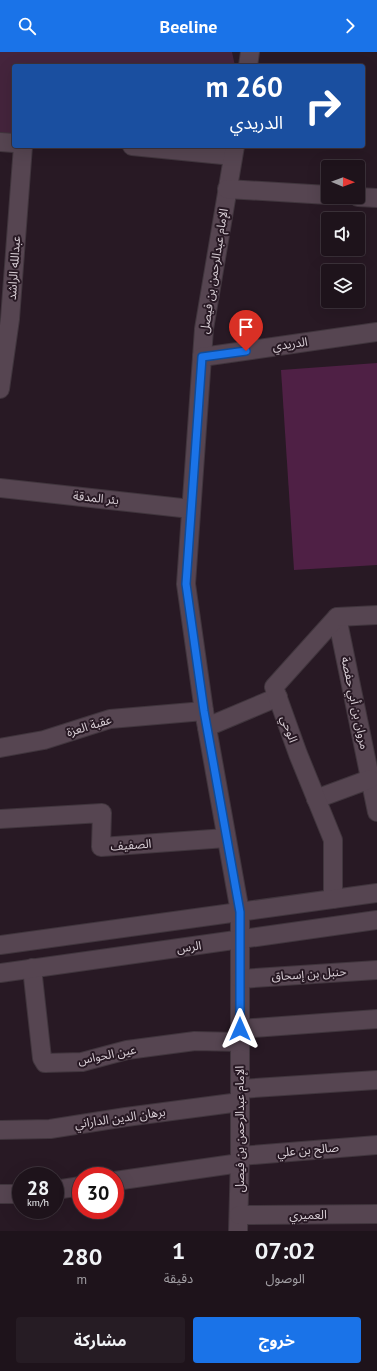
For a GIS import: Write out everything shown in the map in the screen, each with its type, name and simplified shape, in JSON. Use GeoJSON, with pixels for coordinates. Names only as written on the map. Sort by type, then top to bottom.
{"type":"FeatureCollection","features":[{"type":"Feature","properties":{"kind":"street"},"geometry":{"type":"LineString","coordinates":[[248,64],[250,52]]}},
{"type":"Feature","properties":{"kind":"street"},"geometry":{"type":"LineString","coordinates":[[0,142],[12,144]]}},
{"type":"Feature","properties":{"kind":"street","name":"عبدالله الراشد"},"geometry":{"type":"LineString","coordinates":[[0,389],[10,319],[23,148]]}},
{"type":"Feature","properties":{"kind":"street"},"geometry":{"type":"LineString","coordinates":[[173,148],[234,151]]}},
{"type":"Feature","properties":{"kind":"street","name":"الإمام عبدالرحمن بن فيصل"},"geometry":{"type":"LineString","coordinates":[[234,151],[204,329],[186,584],[205,719],[240,912],[239,1225]]}},
{"type":"Feature","properties":{"kind":"street"},"geometry":{"type":"LineString","coordinates":[[227,189],[321,195]]}},
{"type":"Feature","properties":{"kind":"street"},"geometry":{"type":"LineString","coordinates":[[365,197],[377,198]]}},
{"type":"Feature","properties":{"kind":"street","name":"الدريدي"},"geometry":{"type":"LineString","coordinates":[[202,357],[377,332]]}},
{"type":"Feature","properties":{"kind":"street","name":"بئر المدقة"},"geometry":{"type":"LineString","coordinates":[[0,488],[192,509]]}},
{"type":"Feature","properties":{"kind":"street"},"geometry":{"type":"LineString","coordinates":[[337,617],[377,615]]}},
{"type":"Feature","properties":{"kind":"street","name":"الوحي"},"geometry":{"type":"LineString","coordinates":[[333,899],[333,840],[298,754],[274,687],[337,617]]}},
{"type":"Feature","properties":{"kind":"street","name":"مروان بن أبي حفصة"},"geometry":{"type":"LineString","coordinates":[[337,617],[377,812]]}},
{"type":"Feature","properties":{"kind":"street","name":"عقبة العزة"},"geometry":{"type":"LineString","coordinates":[[0,748],[44,740],[110,719],[205,719],[278,697]]}},
{"type":"Feature","properties":{"kind":"street"},"geometry":{"type":"LineString","coordinates":[[316,799],[370,779]]}},
{"type":"Feature","properties":{"kind":"street","name":"الصفيف"},"geometry":{"type":"LineString","coordinates":[[0,819],[102,813],[101,847],[226,838]]}},
{"type":"Feature","properties":{"kind":"street"},"geometry":{"type":"LineString","coordinates":[[0,945],[377,892]]}},
{"type":"Feature","properties":{"kind":"street","name":"الرس"},"geometry":{"type":"LineString","coordinates":[[0,973],[377,920]]}},
{"type":"Feature","properties":{"kind":"street","name":"عين الحواس"},"geometry":{"type":"LineString","coordinates":[[32,968],[42,1058],[46,1063],[82,1062],[127,1050],[377,1019]]}},
{"type":"Feature","properties":{"kind":"street","name":"حنبل بن إسحاق"},"geometry":{"type":"LineString","coordinates":[[240,979],[377,970]]}},
{"type":"Feature","properties":{"kind":"street","name":"برهان الدين الداراني"},"geometry":{"type":"LineString","coordinates":[[0,1130],[50,1129],[240,1095],[377,1080]]}},
{"type":"Feature","properties":{"kind":"street","name":"صالح بن علي"},"geometry":{"type":"LineString","coordinates":[[124,1179],[240,1160],[377,1144]]}},
{"type":"Feature","properties":{"kind":"street"},"geometry":{"type":"LineString","coordinates":[[0,1194],[12,1194]]}},
{"type":"Feature","properties":{"kind":"street","name":"العميري"},"geometry":{"type":"LineString","coordinates":[[231,1231],[239,1225],[377,1214]]}},
{"type":"Feature","properties":{"kind":"shaded area"},"geometry":{"type":"Polygon","coordinates":[[[0,52],[232,52],[235,64],[12,64],[12,135],[0,135],[0,52]]]}},
{"type":"Feature","properties":{"kind":"building"},"geometry":{"type":"Polygon","coordinates":[[[377,363],[377,565],[294,570],[281,370],[377,363]]]}},
{"type":"Feature","properties":{"kind":"route"},"geometry":{"type":"LineString","coordinates":[[240,1029],[240,912],[204,711],[186,584],[202,357],[246,351]]}}]}
